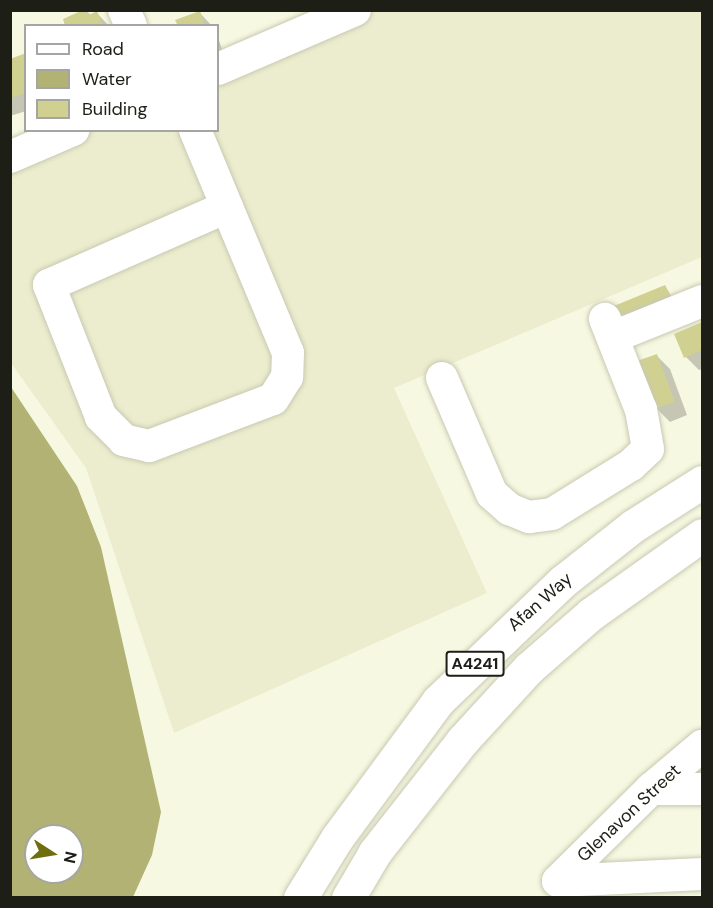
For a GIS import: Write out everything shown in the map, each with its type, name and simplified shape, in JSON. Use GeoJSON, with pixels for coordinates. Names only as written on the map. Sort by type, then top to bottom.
{"type":"FeatureCollection","features":[{"type":"Feature","properties":{"kind":"main road","name":"Afan Way"},"geometry":{"type":"LineString","coordinates":[[300,897],[337,838],[438,701],[562,582],[633,526],[702,482]]}},
{"type":"Feature","properties":{"kind":"main road","name":"A4241"},"geometry":{"type":"LineString","coordinates":[[348,897],[375,852],[462,741],[529,668],[591,614],[702,535]]}},
{"type":"Feature","properties":{"kind":"street"},"geometry":{"type":"LineString","coordinates":[[219,69],[356,10]]}},
{"type":"Feature","properties":{"kind":"street"},"geometry":{"type":"LineString","coordinates":[[10,157],[68,132]]}},
{"type":"Feature","properties":{"kind":"street"},"geometry":{"type":"LineString","coordinates":[[196,132],[288,353],[287,377],[273,399],[149,446],[124,440],[101,417],[49,285],[227,207]]}},
{"type":"Feature","properties":{"kind":"street"},"geometry":{"type":"LineString","coordinates":[[442,378],[492,494],[509,509],[529,516],[552,514],[632,465],[648,449],[641,410],[609,328],[702,301]]}},
{"type":"Feature","properties":{"kind":"street","name":"Glenavon Street"},"geometry":{"type":"LineString","coordinates":[[558,889],[651,789],[702,746]]}},
{"type":"Feature","properties":{"kind":"street"},"geometry":{"type":"LineString","coordinates":[[651,789],[702,789]]}},
{"type":"Feature","properties":{"kind":"street"},"geometry":{"type":"LineString","coordinates":[[558,889],[702,874]]}},
{"type":"Feature","properties":{"kind":"shaded area"},"geometry":{"type":"Polygon","coordinates":[[[326,11],[702,11],[702,257],[394,388],[487,593],[174,733],[86,468],[11,363],[10,146],[45,132],[219,132],[219,58],[326,11]]]}},
{"type":"Feature","properties":{"kind":"water"},"geometry":{"type":"Polygon","coordinates":[[[11,387],[77,486],[101,547],[161,812],[152,855],[133,897],[11,897],[11,387]]]}},
{"type":"Feature","properties":{"kind":"building"},"geometry":{"type":"Polygon","coordinates":[[[83,10],[89,15],[97,11],[102,24],[64,24],[63,19],[83,10]]]}},
{"type":"Feature","properties":{"kind":"building"},"geometry":{"type":"Polygon","coordinates":[[[200,11],[204,24],[177,24],[175,20],[200,11]]]}},
{"type":"Feature","properties":{"kind":"building"},"geometry":{"type":"Polygon","coordinates":[[[24,54],[24,94],[10,98],[10,59],[24,54]]]}},
{"type":"Feature","properties":{"kind":"building"},"geometry":{"type":"Polygon","coordinates":[[[665,285],[670,295],[618,317],[614,306],[665,285]]]}},
{"type":"Feature","properties":{"kind":"building"},"geometry":{"type":"Polygon","coordinates":[[[702,322],[702,350],[684,358],[674,334],[702,322]]]}},
{"type":"Feature","properties":{"kind":"building"},"geometry":{"type":"Polygon","coordinates":[[[657,354],[675,402],[655,409],[637,361],[657,354]]]}}]}
